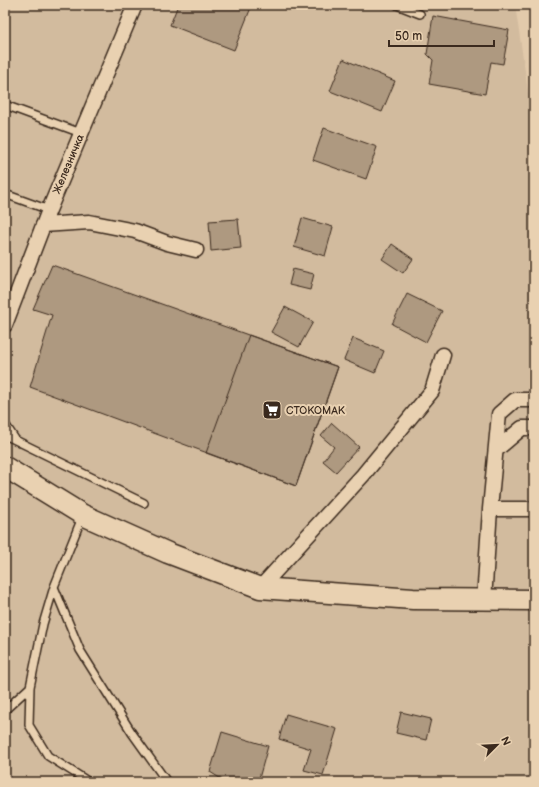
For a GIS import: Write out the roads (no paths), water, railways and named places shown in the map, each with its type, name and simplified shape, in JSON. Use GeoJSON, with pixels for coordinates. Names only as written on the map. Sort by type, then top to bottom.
{"type":"FeatureCollection","features":[{"type":"Feature","properties":{"kind":"street","name":"Железничка"},"geometry":{"type":"LineString","coordinates":[[5,325],[49,210],[135,5]]}},
{"type":"Feature","properties":{"kind":"street"},"geometry":{"type":"LineString","coordinates":[[43,225],[89,222],[135,231],[167,243],[196,250]]}},
{"type":"Feature","properties":{"kind":"street"},"geometry":{"type":"LineString","coordinates":[[260,588],[400,432],[432,391],[443,355]]}},
{"type":"Feature","properties":{"kind":"street"},"geometry":{"type":"LineString","coordinates":[[484,600],[490,509],[500,414],[515,400],[534,400]]}},
{"type":"Feature","properties":{"kind":"street"},"geometry":{"type":"LineString","coordinates":[[496,450],[522,428],[534,428]]}},
{"type":"Feature","properties":{"kind":"street"},"geometry":{"type":"LineString","coordinates":[[5,467],[83,515],[168,553],[260,588],[413,599],[534,600]]}},
{"type":"Feature","properties":{"kind":"street"},"geometry":{"type":"LineString","coordinates":[[490,509],[534,509]]}},
{"type":"Feature","properties":{"kind":"lane"},"geometry":{"type":"LineString","coordinates":[[397,5],[420,14]]}},
{"type":"Feature","properties":{"kind":"lane"},"geometry":{"type":"LineString","coordinates":[[5,105],[81,133]]}},
{"type":"Feature","properties":{"kind":"lane"},"geometry":{"type":"LineString","coordinates":[[5,194],[49,210]]}},
{"type":"Feature","properties":{"kind":"lane"},"geometry":{"type":"LineString","coordinates":[[5,424],[15,439]]}},
{"type":"Feature","properties":{"kind":"lane"},"geometry":{"type":"LineString","coordinates":[[5,435],[144,503]]}},
{"type":"Feature","properties":{"kind":"lane"},"geometry":{"type":"LineString","coordinates":[[83,515],[54,587],[43,624],[30,687],[30,725],[48,756],[89,782]]}},
{"type":"Feature","properties":{"kind":"lane"},"geometry":{"type":"LineString","coordinates":[[54,587],[80,650],[132,733],[167,782]]}},
{"type":"Feature","properties":{"kind":"lane"},"geometry":{"type":"LineString","coordinates":[[5,710],[30,687]]}},
{"type":"Feature","properties":{"kind":"railway"},"geometry":{"type":"LineString","coordinates":[[531,5],[534,27]]}},
{"type":"Feature","properties":{"kind":"place","name":"СТОКОМАК"},"geometry":{"type":"Point","coordinates":[272,410]}}]}
